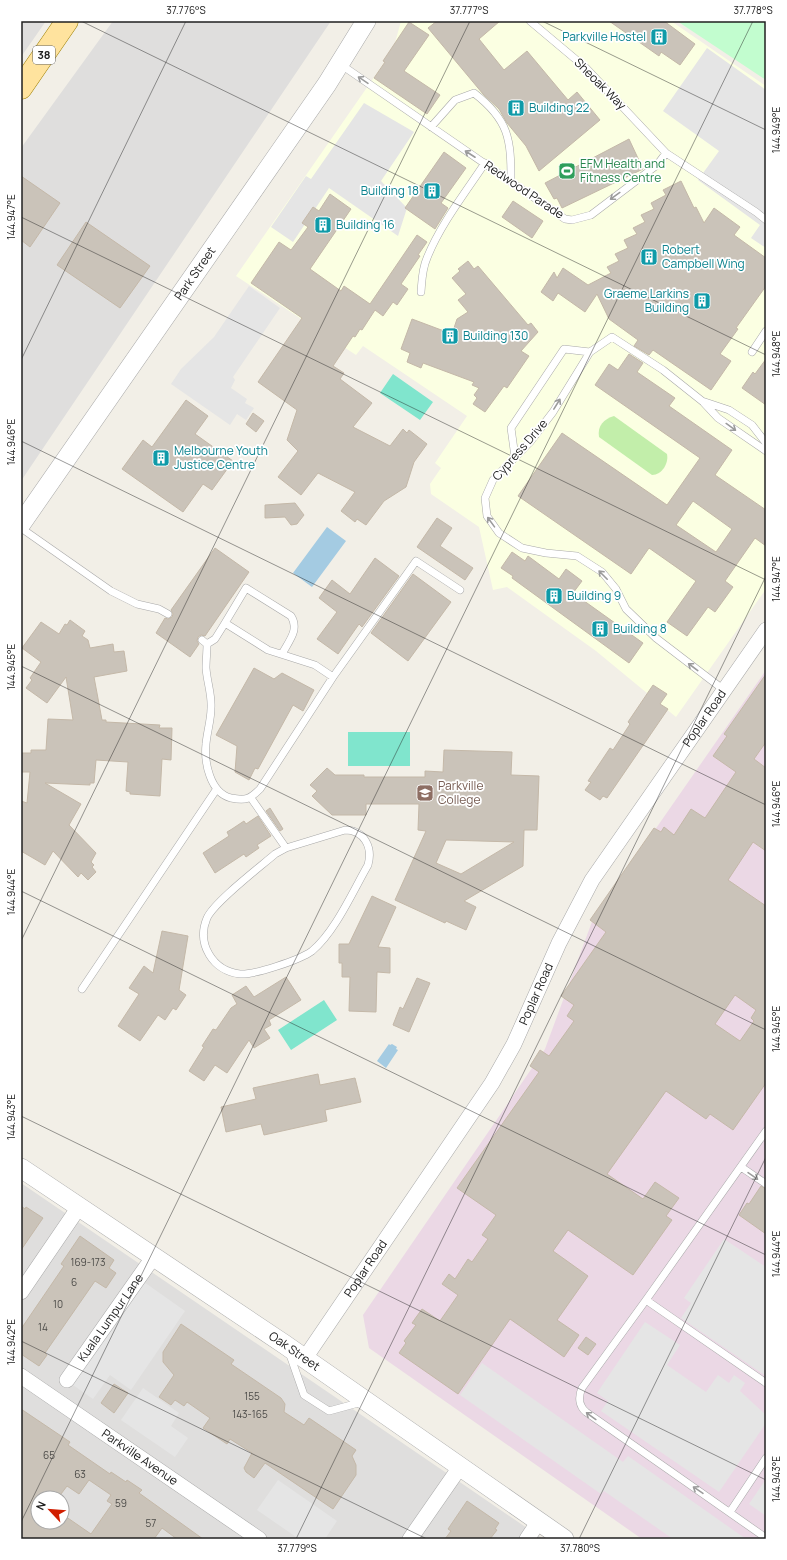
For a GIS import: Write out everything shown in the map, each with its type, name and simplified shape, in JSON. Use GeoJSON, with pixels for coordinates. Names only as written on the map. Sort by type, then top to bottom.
{"type":"FeatureCollection","features":[{"type":"Feature","properties":{"kind":"main road","name":"38"},"geometry":{"type":"LineString","coordinates":[[21,88],[68,21]]}},
{"type":"Feature","properties":{"kind":"street","name":"Park Street"},"geometry":{"type":"LineString","coordinates":[[21,524],[340,64],[366,21]]}},
{"type":"Feature","properties":{"kind":"street","name":"Poplar Road"},"geometry":{"type":"LineString","coordinates":[[305,1358],[492,1083],[514,1044],[559,943],[592,880],[766,630]]}},
{"type":"Feature","properties":{"kind":"street","name":"Oak Street"},"geometry":{"type":"LineString","coordinates":[[21,1168],[305,1358],[564,1539]]}},
{"type":"Feature","properties":{"kind":"street"},"geometry":{"type":"LineString","coordinates":[[21,1292],[79,1207]]}},
{"type":"Feature","properties":{"kind":"street","name":"Kuala Lumpur Lane"},"geometry":{"type":"LineString","coordinates":[[67,1380],[154,1256]]}},
{"type":"Feature","properties":{"kind":"street","name":"Parkville Avenue"},"geometry":{"type":"LineString","coordinates":[[21,1376],[259,1539]]}},
{"type":"Feature","properties":{"kind":"street"},"geometry":{"type":"LineString","coordinates":[[410,1539],[460,1467]]}},
{"type":"Feature","properties":{"kind":"street"},"geometry":{"type":"LineString","coordinates":[[527,1539],[538,1521]]}},
{"type":"Feature","properties":{"kind":"lane","name":"Sheoak Way"},"geometry":{"type":"LineString","coordinates":[[530,21],[586,68],[666,153]]}},
{"type":"Feature","properties":{"kind":"lane","name":"Redwood Parade"},"geometry":{"type":"LineString","coordinates":[[340,64],[565,218],[572,220],[591,215],[657,165],[666,153]]}},
{"type":"Feature","properties":{"kind":"lane"},"geometry":{"type":"LineString","coordinates":[[431,127],[455,100],[474,93],[489,105],[506,129],[511,152],[511,181]]}},
{"type":"Feature","properties":{"kind":"lane"},"geometry":{"type":"LineString","coordinates":[[666,153],[766,220]]}},
{"type":"Feature","properties":{"kind":"lane"},"geometry":{"type":"LineString","coordinates":[[421,292],[422,276],[427,258],[452,211],[485,163]]}},
{"type":"Feature","properties":{"kind":"lane"},"geometry":{"type":"LineString","coordinates":[[752,352],[766,331]]}},
{"type":"Feature","properties":{"kind":"lane","name":"Cypress Drive"},"geometry":{"type":"LineString","coordinates":[[724,690],[656,638],[626,609],[616,589],[602,572],[577,556],[546,553],[522,548],[499,533],[486,516],[486,498],[493,480],[530,442],[553,412],[590,352],[612,337],[663,370],[702,401],[729,410],[752,424],[766,443]]}},
{"type":"Feature","properties":{"kind":"lane"},"geometry":{"type":"LineString","coordinates":[[515,457],[511,428],[564,349],[590,352]]}},
{"type":"Feature","properties":{"kind":"lane"},"geometry":{"type":"LineString","coordinates":[[702,401],[718,418],[766,451]]}},
{"type":"Feature","properties":{"kind":"lane"},"geometry":{"type":"LineString","coordinates":[[21,528],[111,591],[137,604],[159,609],[168,614]]}},
{"type":"Feature","properties":{"kind":"lane"},"geometry":{"type":"LineString","coordinates":[[282,654],[294,631],[295,623],[291,616],[246,588],[215,639],[205,642],[206,668],[211,708],[206,744],[206,760],[216,790],[226,797],[234,799],[251,798],[260,789],[333,677],[416,561],[460,590]]}},
{"type":"Feature","properties":{"kind":"lane"},"geometry":{"type":"LineString","coordinates":[[225,623],[268,650],[315,665],[333,677]]}},
{"type":"Feature","properties":{"kind":"lane"},"geometry":{"type":"LineString","coordinates":[[82,989],[216,790]]}},
{"type":"Feature","properties":{"kind":"lane"},"geometry":{"type":"LineString","coordinates":[[251,798],[286,848]]}},
{"type":"Feature","properties":{"kind":"lane"},"geometry":{"type":"LineString","coordinates":[[350,830],[360,834],[364,838],[370,850],[370,858],[368,865],[333,926],[310,952],[293,960],[255,972],[242,974],[228,971],[217,964],[206,951],[204,934],[207,918],[216,906],[227,896],[271,858],[286,848],[339,831],[350,830]]}},
{"type":"Feature","properties":{"kind":"lane"},"geometry":{"type":"LineString","coordinates":[[766,1131],[582,1388],[579,1396],[580,1405],[586,1412],[766,1538]]}},
{"type":"Feature","properties":{"kind":"lane"},"geometry":{"type":"LineString","coordinates":[[741,1167],[766,1184]]}},
{"type":"Feature","properties":{"kind":"lane"},"geometry":{"type":"LineString","coordinates":[[646,1300],[766,1383]]}},
{"type":"Feature","properties":{"kind":"lane"},"geometry":{"type":"LineString","coordinates":[[287,1346],[304,1395],[329,1411],[366,1401]]}},
{"type":"Feature","properties":{"kind":"lane"},"geometry":{"type":"LineString","coordinates":[[730,1512],[766,1458]]}},
{"type":"Feature","properties":{"kind":"shaded area"},"geometry":{"type":"Polygon","coordinates":[[[21,21],[46,21],[21,57],[21,21]]]}},
{"type":"Feature","properties":{"kind":"shaded area"},"geometry":{"type":"Polygon","coordinates":[[[113,21],[331,21],[21,481],[21,148],[113,21]]]}},
{"type":"Feature","properties":{"kind":"shaded area"},"geometry":{"type":"Polygon","coordinates":[[[401,21],[671,21],[766,86],[766,589],[676,717],[596,651],[507,587],[493,590],[479,527],[431,494],[430,484],[441,468],[435,463],[467,416],[363,346],[356,355],[236,276],[393,50],[401,21]]]}},
{"type":"Feature","properties":{"kind":"shaded area"},"geometry":{"type":"Polygon","coordinates":[[[707,48],[766,90],[766,248],[751,238],[760,225],[698,180],[719,151],[663,111],[707,48]]]}},
{"type":"Feature","properties":{"kind":"shaded area"},"geometry":{"type":"Polygon","coordinates":[[[364,103],[414,132],[381,181],[407,208],[398,236],[329,188],[293,242],[271,227],[306,176],[311,179],[364,103]]]}},
{"type":"Feature","properties":{"kind":"shaded area"},"geometry":{"type":"Polygon","coordinates":[[[249,286],[280,308],[233,377],[235,380],[231,388],[247,399],[245,403],[254,408],[246,420],[237,414],[230,425],[171,384],[181,369],[214,337],[249,286]]]}},
{"type":"Feature","properties":{"kind":"shaded area"},"geometry":{"type":"Polygon","coordinates":[[[766,670],[766,1539],[642,1539],[369,1348],[363,1315],[545,1049],[593,919],[766,670]]]}},
{"type":"Feature","properties":{"kind":"shaded area"},"geometry":{"type":"Polygon","coordinates":[[[21,1183],[543,1539],[21,1539],[21,1183]]]}},
{"type":"Feature","properties":{"kind":"shaded area"},"geometry":{"type":"Polygon","coordinates":[[[724,1239],[766,1267],[766,1376],[681,1318],[691,1303],[684,1298],[724,1239]]]}},
{"type":"Feature","properties":{"kind":"shaded area"},"geometry":{"type":"Polygon","coordinates":[[[144,1282],[185,1311],[131,1390],[110,1375],[93,1399],[73,1385],[144,1282]]]}},
{"type":"Feature","properties":{"kind":"shaded area"},"geometry":{"type":"Polygon","coordinates":[[[645,1322],[680,1345],[667,1365],[706,1392],[718,1375],[729,1383],[734,1375],[745,1383],[740,1391],[766,1415],[766,1423],[719,1492],[601,1411],[608,1401],[597,1393],[645,1322]]]}},
{"type":"Feature","properties":{"kind":"shaded area"},"geometry":{"type":"Polygon","coordinates":[[[482,1363],[623,1462],[628,1456],[746,1539],[673,1539],[604,1491],[601,1494],[460,1395],[482,1363]]]}},
{"type":"Feature","properties":{"kind":"shaded area"},"geometry":{"type":"Polygon","coordinates":[[[143,1388],[179,1413],[171,1426],[188,1438],[175,1457],[121,1420],[143,1388]]]}},
{"type":"Feature","properties":{"kind":"shaded area"},"geometry":{"type":"Polygon","coordinates":[[[766,1479],[766,1516],[749,1504],[766,1479]]]}},
{"type":"Feature","properties":{"kind":"shaded area"},"geometry":{"type":"Polygon","coordinates":[[[278,1480],[337,1521],[325,1539],[299,1539],[257,1510],[278,1480]]]}},
{"type":"Feature","properties":{"kind":"green space"},"geometry":{"type":"Polygon","coordinates":[[[677,21],[766,21],[766,80],[677,21]]]}},
{"type":"Feature","properties":{"kind":"green space"},"geometry":{"type":"Polygon","coordinates":[[[393,374],[433,402],[420,420],[380,393],[393,374]]]}},
{"type":"Feature","properties":{"kind":"green space"},"geometry":{"type":"Polygon","coordinates":[[[614,416],[667,454],[666,465],[662,471],[652,475],[599,437],[600,426],[604,421],[614,416]]]}},
{"type":"Feature","properties":{"kind":"green space"},"geometry":{"type":"Polygon","coordinates":[[[348,732],[410,732],[410,766],[348,766],[348,732]]]}},
{"type":"Feature","properties":{"kind":"green space"},"geometry":{"type":"Polygon","coordinates":[[[324,1000],[337,1020],[291,1050],[278,1030],[324,1000]]]}},
{"type":"Feature","properties":{"kind":"water"},"geometry":{"type":"Polygon","coordinates":[[[327,527],[346,541],[312,587],[293,573],[327,527]]]}},
{"type":"Feature","properties":{"kind":"water"},"geometry":{"type":"Polygon","coordinates":[[[389,1044],[397,1047],[396,1049],[398,1050],[386,1068],[377,1061],[389,1044]]]}},
{"type":"Feature","properties":{"kind":"building","name":"Building 22"},"geometry":{"type":"Polygon","coordinates":[[[437,21],[500,21],[479,39],[504,70],[527,51],[568,100],[577,92],[600,120],[539,171],[526,146],[507,123],[499,109],[483,94],[428,28],[437,21]]]}},
{"type":"Feature","properties":{"kind":"building","name":"Parkville Hostel"},"geometry":{"type":"Polygon","coordinates":[[[609,21],[664,21],[695,44],[680,65],[661,52],[659,56],[609,21]]]}},
{"type":"Feature","properties":{"kind":"building"},"geometry":{"type":"Polygon","coordinates":[[[409,22],[429,35],[404,71],[440,95],[427,114],[374,78],[385,62],[383,61],[409,22]]]}},
{"type":"Feature","properties":{"kind":"building"},"geometry":{"type":"Polygon","coordinates":[[[629,139],[643,169],[562,208],[557,198],[554,199],[545,183],[629,139]]]}},
{"type":"Feature","properties":{"kind":"building","name":"Building 18"},"geometry":{"type":"Polygon","coordinates":[[[444,152],[466,168],[441,203],[448,208],[435,229],[405,208],[444,152]]]}},
{"type":"Feature","properties":{"kind":"building"},"geometry":{"type":"Polygon","coordinates":[[[21,176],[60,203],[30,247],[21,240],[21,176]]]}},
{"type":"Feature","properties":{"kind":"building"},"geometry":{"type":"Polygon","coordinates":[[[681,181],[694,208],[696,207],[704,223],[714,208],[740,227],[734,235],[766,258],[766,286],[736,328],[738,329],[720,354],[731,361],[711,390],[653,350],[649,355],[634,346],[638,340],[609,319],[597,294],[585,312],[558,293],[553,301],[541,292],[554,272],[557,278],[563,268],[588,285],[611,273],[607,267],[619,261],[615,254],[628,248],[624,240],[637,234],[633,228],[645,222],[641,215],[654,209],[651,203],[666,195],[663,190],[681,181]]]}},
{"type":"Feature","properties":{"kind":"building"},"geometry":{"type":"Polygon","coordinates":[[[330,194],[351,209],[310,269],[341,291],[344,286],[370,304],[417,235],[427,242],[418,255],[420,256],[401,284],[408,289],[397,305],[393,302],[383,316],[375,310],[362,330],[360,329],[355,337],[353,336],[333,366],[344,373],[340,379],[372,403],[353,427],[390,446],[403,429],[407,433],[409,430],[427,444],[414,462],[406,487],[384,501],[366,525],[357,519],[355,522],[341,511],[355,492],[318,473],[301,495],[278,477],[298,451],[287,440],[297,410],[258,382],[302,318],[251,283],[279,242],[291,250],[308,227],[302,223],[313,207],[319,211],[330,194]]]}},
{"type":"Feature","properties":{"kind":"building"},"geometry":{"type":"Polygon","coordinates":[[[513,201],[543,221],[532,238],[502,217],[513,201]]]}},
{"type":"Feature","properties":{"kind":"building"},"geometry":{"type":"Polygon","coordinates":[[[86,222],[150,266],[120,308],[57,265],[86,222]]]}},
{"type":"Feature","properties":{"kind":"building","name":"Building 130"},"geometry":{"type":"Polygon","coordinates":[[[468,261],[474,269],[478,266],[528,325],[531,323],[538,332],[521,351],[529,356],[507,388],[504,386],[485,412],[473,404],[477,398],[474,395],[479,388],[472,385],[474,382],[423,363],[421,368],[407,362],[410,353],[401,349],[412,319],[452,334],[457,319],[468,312],[458,300],[466,294],[452,278],[460,271],[458,269],[468,261]]]}},
{"type":"Feature","properties":{"kind":"building"},"geometry":{"type":"Polygon","coordinates":[[[629,354],[643,363],[637,372],[675,398],[669,406],[732,450],[715,475],[766,510],[766,546],[755,538],[725,581],[733,587],[715,612],[708,607],[687,636],[667,622],[696,581],[649,548],[631,574],[518,496],[562,433],[667,505],[700,458],[595,385],[609,364],[618,370],[629,354]],[[693,501],[676,525],[716,552],[732,529],[693,501]]]}},
{"type":"Feature","properties":{"kind":"building"},"geometry":{"type":"Polygon","coordinates":[[[766,359],[766,405],[742,388],[753,372],[755,374],[766,359]]]}},
{"type":"Feature","properties":{"kind":"building","name":"Melbourne Youth Justice Centre"},"geometry":{"type":"Polygon","coordinates":[[[186,400],[208,416],[195,434],[233,461],[212,490],[203,484],[183,512],[122,469],[143,440],[152,447],[186,400]]]}},
{"type":"Feature","properties":{"kind":"building"},"geometry":{"type":"Polygon","coordinates":[[[253,413],[264,421],[256,432],[246,424],[253,413]]]}},
{"type":"Feature","properties":{"kind":"building"},"geometry":{"type":"Polygon","coordinates":[[[295,503],[304,515],[297,524],[291,525],[285,517],[265,518],[265,505],[295,503]]]}},
{"type":"Feature","properties":{"kind":"building"},"geometry":{"type":"Polygon","coordinates":[[[437,518],[452,528],[440,546],[473,568],[465,580],[417,547],[437,518]]]}},
{"type":"Feature","properties":{"kind":"building"},"geometry":{"type":"Polygon","coordinates":[[[215,548],[249,572],[205,636],[201,635],[198,637],[197,641],[199,644],[190,657],[156,633],[165,618],[168,619],[172,617],[173,614],[171,610],[215,548]]]}},
{"type":"Feature","properties":{"kind":"building"},"geometry":{"type":"Polygon","coordinates":[[[512,552],[525,561],[528,556],[559,579],[566,569],[582,581],[573,593],[643,643],[629,663],[512,578],[513,576],[501,568],[512,552]]]}},
{"type":"Feature","properties":{"kind":"building"},"geometry":{"type":"Polygon","coordinates":[[[375,558],[399,576],[362,627],[359,624],[338,654],[317,639],[337,612],[319,598],[332,580],[350,594],[375,558]]]}},
{"type":"Feature","properties":{"kind":"building"},"geometry":{"type":"Polygon","coordinates":[[[413,574],[451,602],[408,661],[371,633],[413,574]]]}},
{"type":"Feature","properties":{"kind":"building"},"geometry":{"type":"Polygon","coordinates":[[[70,620],[85,631],[82,636],[88,640],[90,648],[113,644],[114,652],[124,651],[127,671],[94,677],[102,720],[106,720],[106,722],[160,725],[159,728],[172,728],[171,760],[162,759],[160,796],[130,794],[130,792],[126,791],[128,762],[96,760],[94,783],[90,783],[90,785],[45,783],[81,804],[69,825],[96,853],[91,862],[94,865],[92,867],[96,872],[88,880],[81,873],[78,877],[53,851],[45,865],[21,851],[21,801],[27,803],[30,772],[21,772],[21,753],[31,753],[31,750],[46,750],[48,719],[73,720],[66,677],[47,703],[26,688],[32,680],[30,678],[41,662],[22,648],[41,622],[59,634],[65,624],[67,625],[70,620]]]}},
{"type":"Feature","properties":{"kind":"building"},"geometry":{"type":"Polygon","coordinates":[[[254,668],[274,679],[282,673],[314,690],[303,711],[293,705],[258,769],[255,768],[249,780],[235,772],[237,746],[216,735],[254,668]]]}},
{"type":"Feature","properties":{"kind":"building"},"geometry":{"type":"Polygon","coordinates":[[[766,674],[766,742],[754,759],[766,768],[766,851],[753,842],[728,880],[766,906],[766,1083],[733,1130],[710,1114],[706,1119],[666,1091],[607,1174],[643,1199],[655,1182],[679,1198],[666,1216],[672,1220],[633,1275],[568,1230],[553,1251],[588,1276],[557,1320],[579,1335],[564,1357],[510,1319],[458,1394],[399,1353],[406,1343],[404,1341],[416,1325],[412,1323],[422,1309],[440,1321],[458,1295],[442,1284],[449,1274],[455,1279],[468,1259],[472,1262],[488,1239],[482,1235],[496,1215],[457,1188],[539,1072],[530,1066],[540,1050],[549,1056],[574,1021],[567,1016],[574,1005],[561,996],[606,932],[590,920],[654,828],[661,832],[664,827],[674,835],[691,809],[705,818],[736,772],[713,756],[727,736],[724,734],[766,674]],[[735,995],[715,1024],[740,1041],[754,1021],[751,1018],[756,1010],[735,995]]]}},
{"type":"Feature","properties":{"kind":"building"},"geometry":{"type":"Polygon","coordinates":[[[653,685],[667,694],[660,704],[668,709],[607,798],[603,796],[600,800],[585,790],[591,782],[588,781],[610,748],[613,750],[630,724],[628,722],[653,685]]]}},
{"type":"Feature","properties":{"kind":"building"},"geometry":{"type":"Polygon","coordinates":[[[444,750],[512,752],[511,775],[539,776],[537,830],[524,830],[523,866],[464,901],[476,907],[466,930],[446,921],[445,923],[395,900],[426,831],[418,830],[419,804],[366,804],[366,815],[332,815],[312,796],[317,791],[310,785],[327,768],[335,775],[364,775],[364,777],[425,777],[425,771],[443,772],[444,750]],[[446,840],[436,863],[461,874],[514,842],[446,840]]]}},
{"type":"Feature","properties":{"kind":"building"},"geometry":{"type":"Polygon","coordinates":[[[270,808],[283,829],[280,831],[266,811],[270,808]]]}},
{"type":"Feature","properties":{"kind":"building"},"geometry":{"type":"Polygon","coordinates":[[[258,816],[271,836],[257,845],[259,848],[246,857],[244,854],[215,873],[203,853],[229,836],[227,832],[244,821],[246,824],[258,816]]]}},
{"type":"Feature","properties":{"kind":"building"},"geometry":{"type":"Polygon","coordinates":[[[372,896],[396,907],[378,947],[390,948],[390,973],[377,972],[376,1012],[349,1011],[350,977],[342,977],[342,963],[339,963],[339,944],[349,944],[372,896]]]}},
{"type":"Feature","properties":{"kind":"building"},"geometry":{"type":"Polygon","coordinates":[[[162,931],[188,936],[179,990],[186,995],[176,1010],[173,1008],[165,1020],[158,1015],[140,1041],[118,1026],[139,994],[129,988],[144,966],[153,973],[162,931]]]}},
{"type":"Feature","properties":{"kind":"building"},"geometry":{"type":"Polygon","coordinates":[[[286,977],[301,1000],[269,1020],[271,1025],[264,1029],[270,1038],[254,1048],[249,1040],[227,1073],[215,1065],[204,1081],[189,1071],[213,1029],[216,1030],[231,1008],[237,1004],[232,995],[246,986],[254,997],[286,977]]]}},
{"type":"Feature","properties":{"kind":"building"},"geometry":{"type":"Polygon","coordinates":[[[417,978],[430,983],[409,1032],[393,1025],[400,1007],[403,1009],[417,978]]]}},
{"type":"Feature","properties":{"kind":"building"},"geometry":{"type":"Polygon","coordinates":[[[318,1074],[320,1085],[355,1078],[361,1102],[325,1110],[327,1121],[264,1135],[261,1124],[226,1132],[221,1107],[256,1099],[253,1088],[318,1074]]]}},
{"type":"Feature","properties":{"kind":"building"},"geometry":{"type":"Polygon","coordinates":[[[761,1186],[766,1189],[766,1234],[739,1215],[747,1203],[749,1204],[761,1186]]]}},
{"type":"Feature","properties":{"kind":"building"},"geometry":{"type":"Polygon","coordinates":[[[21,1206],[25,1209],[26,1207],[43,1218],[21,1250],[21,1206]]]}},
{"type":"Feature","properties":{"kind":"building"},"geometry":{"type":"Polygon","coordinates":[[[80,1236],[114,1260],[109,1268],[116,1273],[106,1288],[95,1281],[45,1353],[47,1355],[39,1366],[21,1354],[21,1329],[64,1266],[61,1264],[80,1236]]]}},
{"type":"Feature","properties":{"kind":"building"},"geometry":{"type":"Polygon","coordinates":[[[181,1324],[234,1360],[231,1364],[281,1398],[285,1404],[284,1412],[304,1425],[309,1418],[356,1450],[352,1456],[356,1465],[356,1475],[333,1509],[265,1463],[254,1478],[246,1472],[244,1468],[252,1453],[230,1439],[227,1444],[203,1428],[210,1418],[187,1402],[184,1406],[175,1400],[171,1405],[159,1397],[174,1375],[163,1362],[163,1352],[181,1324]]]}},
{"type":"Feature","properties":{"kind":"building"},"geometry":{"type":"Polygon","coordinates":[[[586,1337],[596,1344],[588,1355],[578,1348],[586,1337]]]}},
{"type":"Feature","properties":{"kind":"building"},"geometry":{"type":"Polygon","coordinates":[[[114,1384],[128,1393],[114,1413],[101,1403],[114,1384]]]}},
{"type":"Feature","properties":{"kind":"building"},"geometry":{"type":"Polygon","coordinates":[[[21,1409],[70,1442],[68,1445],[110,1474],[111,1472],[126,1482],[127,1480],[142,1490],[139,1493],[203,1539],[177,1539],[162,1528],[154,1539],[21,1539],[21,1409]]]}},
{"type":"Feature","properties":{"kind":"building"},"geometry":{"type":"Polygon","coordinates":[[[467,1501],[499,1523],[495,1529],[497,1530],[490,1539],[445,1539],[451,1531],[448,1529],[467,1501]]]}},
{"type":"Feature","properties":{"kind":"place","name":"Parkville Hostel"},"geometry":{"type":"Point","coordinates":[659,37]}},
{"type":"Feature","properties":{"kind":"place","name":"Building 22"},"geometry":{"type":"Point","coordinates":[516,108]}},
{"type":"Feature","properties":{"kind":"place","name":"EFM Health and Fitness Centre"},"geometry":{"type":"Point","coordinates":[567,171]}},
{"type":"Feature","properties":{"kind":"place","name":"Building 18"},"geometry":{"type":"Point","coordinates":[432,191]}},
{"type":"Feature","properties":{"kind":"place","name":"Building 16"},"geometry":{"type":"Point","coordinates":[323,225]}},
{"type":"Feature","properties":{"kind":"place","name":"Robert Campbell Wing"},"geometry":{"type":"Point","coordinates":[649,257]}},
{"type":"Feature","properties":{"kind":"place","name":"Graeme Larkins Building"},"geometry":{"type":"Point","coordinates":[702,301]}},
{"type":"Feature","properties":{"kind":"place","name":"Building 130"},"geometry":{"type":"Point","coordinates":[450,336]}},
{"type":"Feature","properties":{"kind":"place","name":"Melbourne Youth Justice Centre"},"geometry":{"type":"Point","coordinates":[161,458]}},
{"type":"Feature","properties":{"kind":"place","name":"Building 9"},"geometry":{"type":"Point","coordinates":[554,596]}},
{"type":"Feature","properties":{"kind":"place","name":"Building 8"},"geometry":{"type":"Point","coordinates":[600,629]}},
{"type":"Feature","properties":{"kind":"place","name":"Parkville College"},"geometry":{"type":"Point","coordinates":[425,793]}}]}
